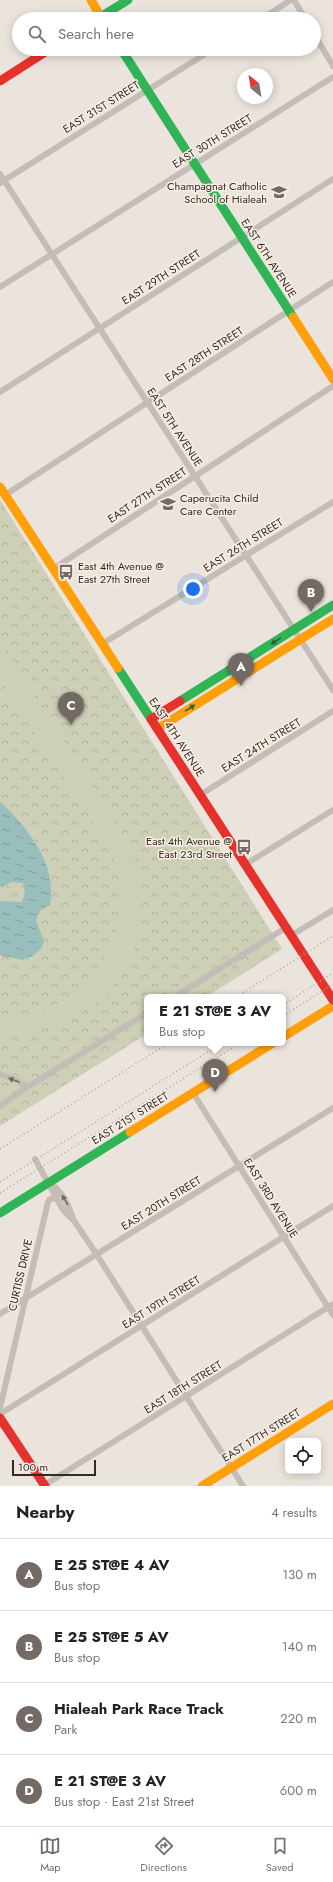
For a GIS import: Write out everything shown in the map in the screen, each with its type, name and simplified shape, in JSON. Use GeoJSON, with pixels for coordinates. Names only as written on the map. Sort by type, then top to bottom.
{"type":"FeatureCollection","features":[{"type":"Feature","properties":{"kind":"main road"},"geometry":{"type":"LineString","coordinates":[[91,0],[97,12]]}},
{"type":"Feature","properties":{"kind":"main road"},"geometry":{"type":"LineString","coordinates":[[109,12],[128,0]]}},
{"type":"Feature","properties":{"kind":"main road"},"geometry":{"type":"LineString","coordinates":[[0,81],[39,56]]}},
{"type":"Feature","properties":{"kind":"main road","name":"EAST 6TH AVENUE"},"geometry":{"type":"LineString","coordinates":[[126,56],[333,379]]}},
{"type":"Feature","properties":{"kind":"main road","name":"EAST 4TH AVENUE"},"geometry":{"type":"LineString","coordinates":[[0,487],[333,1000]]}},
{"type":"Feature","properties":{"kind":"main road"},"geometry":{"type":"LineString","coordinates":[[151,719],[333,605]]}},
{"type":"Feature","properties":{"kind":"main road"},"geometry":{"type":"LineString","coordinates":[[157,729],[333,618]]}},
{"type":"Feature","properties":{"kind":"main road"},"geometry":{"type":"LineString","coordinates":[[286,1035],[333,1006]]}},
{"type":"Feature","properties":{"kind":"main road","name":"EAST 21ST STREET"},"geometry":{"type":"LineString","coordinates":[[0,1213],[268,1046]]}},
{"type":"Feature","properties":{"kind":"main road","name":"EAST 17TH STREET"},"geometry":{"type":"LineString","coordinates":[[202,1486],[333,1404]]}},
{"type":"Feature","properties":{"kind":"main road"},"geometry":{"type":"LineString","coordinates":[[0,1418],[44,1486]]}},
{"type":"Feature","properties":{"kind":"street"},"geometry":{"type":"LineString","coordinates":[[273,12],[293,0],[301,12]]}},
{"type":"Feature","properties":{"kind":"street"},"geometry":{"type":"LineString","coordinates":[[321,46],[333,66]]}},
{"type":"Feature","properties":{"kind":"street","name":"EAST 31ST STREET"},"geometry":{"type":"LineString","coordinates":[[2,182],[202,56]]}},
{"type":"Feature","properties":{"kind":"street","name":"EAST 30TH STREET"},"geometry":{"type":"LineString","coordinates":[[0,287],[333,77]]}},
{"type":"Feature","properties":{"kind":"street","name":"EAST 5TH AVENUE"},"geometry":{"type":"LineString","coordinates":[[0,174],[2,182],[52,254],[333,690]]}},
{"type":"Feature","properties":{"kind":"street","name":"EAST 29TH STREET"},"geometry":{"type":"LineString","coordinates":[[0,392],[333,179]]}},
{"type":"Feature","properties":{"kind":"street","name":"EAST 28TH STREET"},"geometry":{"type":"LineString","coordinates":[[5,495],[333,282]]}},
{"type":"Feature","properties":{"kind":"street","name":"EAST 27TH STREET"},"geometry":{"type":"LineString","coordinates":[[52,569],[333,386]]}},
{"type":"Feature","properties":{"kind":"street","name":"EAST 26TH STREET"},"geometry":{"type":"LineString","coordinates":[[102,644],[246,554],[333,502]]}},
{"type":"Feature","properties":{"kind":"street","name":"EAST 24TH STREET"},"geometry":{"type":"LineString","coordinates":[[200,795],[333,711]]}},
{"type":"Feature","properties":{"kind":"street"},"geometry":{"type":"LineString","coordinates":[[246,864],[333,810]]}},
{"type":"Feature","properties":{"kind":"street"},"geometry":{"type":"LineString","coordinates":[[292,935],[333,910]]}},
{"type":"Feature","properties":{"kind":"street"},"geometry":{"type":"LineString","coordinates":[[179,994],[287,927]]}},
{"type":"Feature","properties":{"kind":"street"},"geometry":{"type":"LineString","coordinates":[[2,1106],[26,1088],[144,1016]]}},
{"type":"Feature","properties":{"kind":"street"},"geometry":{"type":"LineString","coordinates":[[0,1074],[20,1082],[26,1088]]}},
{"type":"Feature","properties":{"kind":"street","name":"EAST 3RD AVENUE"},"geometry":{"type":"LineString","coordinates":[[192,1093],[330,1306],[333,1315]]}},
{"type":"Feature","properties":{"kind":"street","name":"EAST 20TH STREET"},"geometry":{"type":"LineString","coordinates":[[0,1314],[333,1108]]}},
{"type":"Feature","properties":{"kind":"street"},"geometry":{"type":"LineString","coordinates":[[35,1159],[49,1182],[52,1191],[63,1210],[75,1222]]}},
{"type":"Feature","properties":{"kind":"street"},"geometry":{"type":"LineString","coordinates":[[49,1182],[57,1188],[68,1206],[75,1222],[243,1486]]}},
{"type":"Feature","properties":{"kind":"street","name":"CURTISS DRIVE"},"geometry":{"type":"LineString","coordinates":[[0,1408],[45,1212],[50,1199],[56,1198]]}},
{"type":"Feature","properties":{"kind":"street","name":"EAST 19TH STREET"},"geometry":{"type":"LineString","coordinates":[[0,1414],[333,1206]]}},
{"type":"Feature","properties":{"kind":"street","name":"EAST 18TH STREET"},"geometry":{"type":"LineString","coordinates":[[44,1486],[330,1306]]}},
{"type":"Feature","properties":{"kind":"green space"},"geometry":{"type":"Polygon","coordinates":[[[0,500],[282,949],[211,994],[144,994],[144,1036],[0,1126],[0,500]]]}},
{"type":"Feature","properties":{"kind":"green space"},"geometry":{"type":"Polygon","coordinates":[[[0,642],[129,843],[138,868],[141,892],[138,933],[130,960],[119,980],[104,996],[86,1010],[66,1021],[45,1029],[0,1037],[0,1017],[32,1016],[53,1007],[68,998],[94,973],[104,959],[118,926],[120,890],[118,878],[107,843],[0,680],[0,642]]]}},
{"type":"Feature","properties":{"kind":"water"},"geometry":{"type":"Polygon","coordinates":[[[0,802],[21,823],[30,835],[45,862],[50,876],[50,905],[41,910],[36,920],[44,942],[41,949],[33,956],[22,960],[0,955],[0,901],[22,902],[25,892],[23,883],[12,882],[0,887],[0,802]]]}},
{"type":"Feature","properties":{"kind":"railway"},"geometry":{"type":"LineString","coordinates":[[241,994],[333,936]]}},
{"type":"Feature","properties":{"kind":"railway"},"geometry":{"type":"LineString","coordinates":[[286,1003],[333,973]]}},
{"type":"Feature","properties":{"kind":"railway"},"geometry":{"type":"LineString","coordinates":[[286,1014],[333,984]]}},
{"type":"Feature","properties":{"kind":"railway"},"geometry":{"type":"LineString","coordinates":[[0,1149],[164,1046]]}},
{"type":"Feature","properties":{"kind":"railway"},"geometry":{"type":"LineString","coordinates":[[0,1182],[217,1046]]}},
{"type":"Feature","properties":{"kind":"railway"},"geometry":{"type":"LineString","coordinates":[[0,1193],[235,1046]]}},
{"type":"Feature","properties":{"kind":"traffic: fast"},"geometry":{"type":"LineString","coordinates":[[108,12],[128,0]]}},
{"type":"Feature","properties":{"kind":"traffic: fast"},"geometry":{"type":"LineString","coordinates":[[125,56],[293,317]]}},
{"type":"Feature","properties":{"kind":"traffic: fast"},"geometry":{"type":"LineString","coordinates":[[180,701],[333,605]]}},
{"type":"Feature","properties":{"kind":"traffic: fast"},"geometry":{"type":"LineString","coordinates":[[118,668],[151,719]]}},
{"type":"Feature","properties":{"kind":"traffic: fast"},"geometry":{"type":"LineString","coordinates":[[0,1213],[130,1132]]}},
{"type":"Feature","properties":{"kind":"traffic: slow"},"geometry":{"type":"LineString","coordinates":[[91,0],[98,12]]}},
{"type":"Feature","properties":{"kind":"traffic: slow"},"geometry":{"type":"LineString","coordinates":[[293,317],[333,379]]}},
{"type":"Feature","properties":{"kind":"traffic: slow"},"geometry":{"type":"LineString","coordinates":[[0,487],[118,668]]}},
{"type":"Feature","properties":{"kind":"traffic: slow"},"geometry":{"type":"LineString","coordinates":[[157,729],[333,619]]}},
{"type":"Feature","properties":{"kind":"traffic: slow"},"geometry":{"type":"LineString","coordinates":[[286,1035],[333,1006]]}},
{"type":"Feature","properties":{"kind":"traffic: slow"},"geometry":{"type":"LineString","coordinates":[[130,1132],[268,1046]]}},
{"type":"Feature","properties":{"kind":"traffic: slow"},"geometry":{"type":"LineString","coordinates":[[202,1486],[333,1404]]}},
{"type":"Feature","properties":{"kind":"traffic: jam"},"geometry":{"type":"LineString","coordinates":[[0,81],[39,56]]}},
{"type":"Feature","properties":{"kind":"traffic: jam"},"geometry":{"type":"LineString","coordinates":[[180,701],[151,719],[333,1000]]}},
{"type":"Feature","properties":{"kind":"traffic: jam"},"geometry":{"type":"LineString","coordinates":[[0,1418],[45,1486]]}},
{"type":"Feature","properties":{"kind":"place","name":"Champagnat Catholic School of Hialeah"},"geometry":{"type":"Point","coordinates":[279,192]}},
{"type":"Feature","properties":{"kind":"place","name":"Caperucita Child Care Center"},"geometry":{"type":"Point","coordinates":[168,504]}},
{"type":"Feature","properties":{"kind":"place","name":"East 4th Avenue @ East 27th Street"},"geometry":{"type":"Point","coordinates":[66,572]}},
{"type":"Feature","properties":{"kind":"place","name":"E 25 ST@E 5 AV"},"geometry":{"type":"Point","coordinates":[311,612]}},
{"type":"Feature","properties":{"kind":"place","name":"E 25 ST@E 4 AV"},"geometry":{"type":"Point","coordinates":[241,686]}},
{"type":"Feature","properties":{"kind":"place","name":"Hialeah Park Race Track"},"geometry":{"type":"Point","coordinates":[71,725]}},
{"type":"Feature","properties":{"kind":"place","name":"East 4th Avenue @ East 23rd Street"},"geometry":{"type":"Point","coordinates":[244,847]}},
{"type":"Feature","properties":{"kind":"place","name":"E 21 ST@E 3 AV"},"geometry":{"type":"Point","coordinates":[215,1092]}}]}
